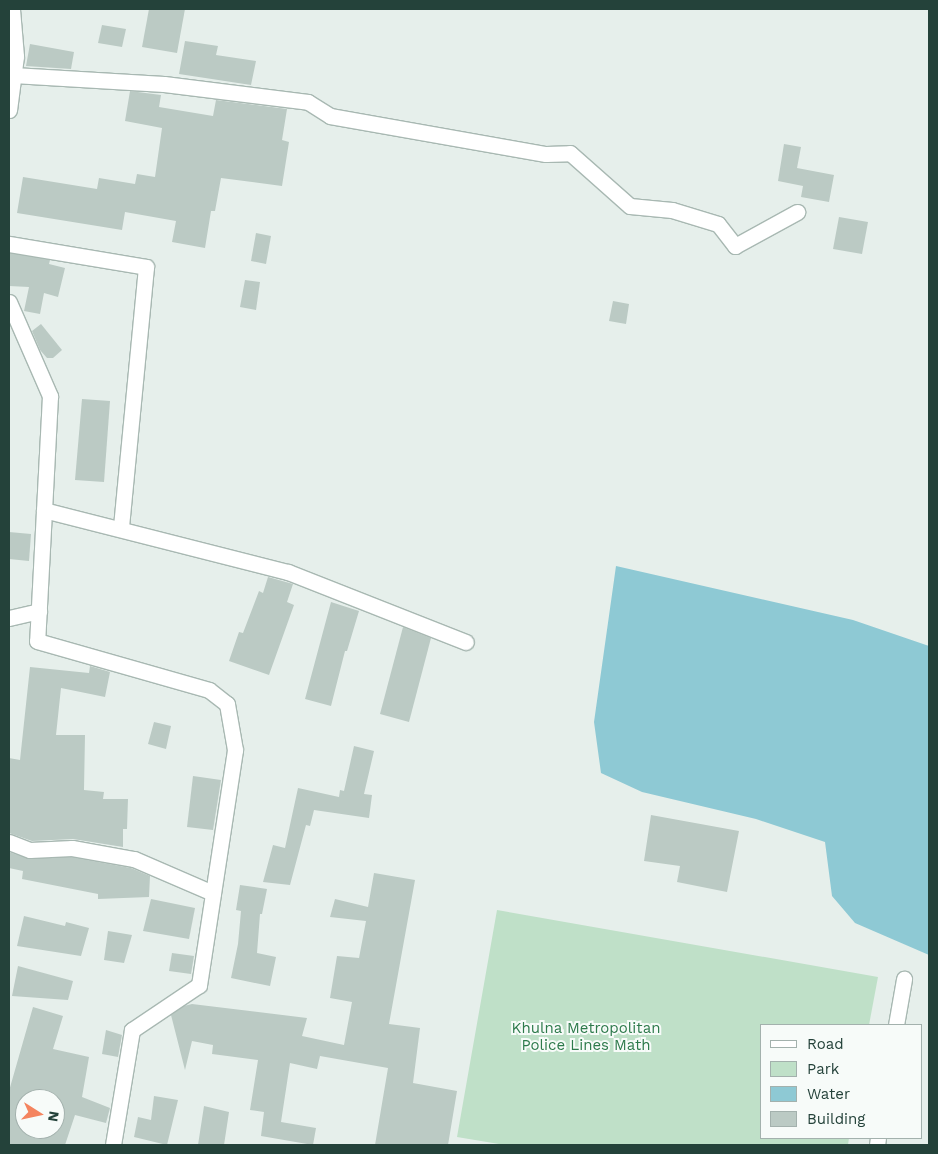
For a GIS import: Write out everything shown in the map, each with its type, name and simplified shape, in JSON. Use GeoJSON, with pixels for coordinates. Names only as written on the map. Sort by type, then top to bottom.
{"type":"FeatureCollection","features":[{"type":"Feature","properties":{"kind":"street"},"geometry":{"type":"LineString","coordinates":[[9,110],[16,56],[12,9]]}},
{"type":"Feature","properties":{"kind":"street"},"geometry":{"type":"LineString","coordinates":[[13,75],[164,84],[308,102],[330,116],[546,154],[570,153],[630,206],[672,210],[718,224],[735,246],[797,212]]}},
{"type":"Feature","properties":{"kind":"street"},"geometry":{"type":"LineString","coordinates":[[9,244],[146,267],[121,530]]}},
{"type":"Feature","properties":{"kind":"street"},"geometry":{"type":"LineString","coordinates":[[9,302],[50,396],[38,641],[209,690],[227,704],[235,750],[199,985],[132,1030],[113,1145]]}},
{"type":"Feature","properties":{"kind":"street"},"geometry":{"type":"LineString","coordinates":[[44,510],[288,572],[466,642]]}},
{"type":"Feature","properties":{"kind":"street"},"geometry":{"type":"LineString","coordinates":[[9,618],[39,611]]}},
{"type":"Feature","properties":{"kind":"street"},"geometry":{"type":"LineString","coordinates":[[9,842],[30,850],[72,848],[134,859],[213,893]]}},
{"type":"Feature","properties":{"kind":"street"},"geometry":{"type":"LineString","coordinates":[[896,1024],[904,979]]}},
{"type":"Feature","properties":{"kind":"green space","name":"Khulna Metropolitan Police Lines Math"},"geometry":{"type":"Polygon","coordinates":[[[497,910],[878,977],[869,1024],[760,1024],[760,1139],[849,1139],[848,1145],[505,1145],[457,1137],[497,910]]]}},
{"type":"Feature","properties":{"kind":"water"},"geometry":{"type":"Polygon","coordinates":[[[616,566],[853,620],[929,646],[929,955],[855,923],[832,896],[825,842],[756,819],[642,792],[601,773],[594,722],[616,566]]]}},
{"type":"Feature","properties":{"kind":"building"},"geometry":{"type":"Polygon","coordinates":[[[149,9],[185,9],[177,53],[142,47],[149,9]]]}},
{"type":"Feature","properties":{"kind":"building"},"geometry":{"type":"Polygon","coordinates":[[[102,25],[126,29],[122,47],[98,43],[102,25]]]}},
{"type":"Feature","properties":{"kind":"building"},"geometry":{"type":"Polygon","coordinates":[[[185,41],[218,46],[216,55],[256,61],[251,85],[179,74],[185,41]]]}},
{"type":"Feature","properties":{"kind":"building"},"geometry":{"type":"Polygon","coordinates":[[[30,44],[74,52],[71,69],[26,66],[30,44]]]}},
{"type":"Feature","properties":{"kind":"building"},"geometry":{"type":"Polygon","coordinates":[[[130,91],[161,95],[159,107],[213,116],[216,100],[287,109],[282,140],[289,142],[282,186],[221,178],[215,211],[211,211],[205,248],[172,242],[176,221],[125,212],[122,230],[17,213],[23,177],[97,189],[99,178],[135,184],[137,174],[155,177],[162,128],[125,121],[130,91]]]}},
{"type":"Feature","properties":{"kind":"building"},"geometry":{"type":"Polygon","coordinates":[[[784,144],[801,147],[797,168],[834,175],[829,202],[801,197],[803,186],[778,181],[784,144]]]}},
{"type":"Feature","properties":{"kind":"building"},"geometry":{"type":"Polygon","coordinates":[[[839,217],[868,222],[862,254],[833,249],[839,217]]]}},
{"type":"Feature","properties":{"kind":"building"},"geometry":{"type":"Polygon","coordinates":[[[256,233],[271,236],[266,264],[251,261],[256,233]]]}},
{"type":"Feature","properties":{"kind":"building"},"geometry":{"type":"Polygon","coordinates":[[[9,253],[50,260],[49,264],[65,268],[58,297],[44,293],[40,314],[24,311],[29,287],[9,286],[9,253]]]}},
{"type":"Feature","properties":{"kind":"building"},"geometry":{"type":"Polygon","coordinates":[[[245,280],[260,282],[256,310],[240,307],[245,280]]]}},
{"type":"Feature","properties":{"kind":"building"},"geometry":{"type":"Polygon","coordinates":[[[613,301],[629,304],[626,324],[609,321],[613,301]]]}},
{"type":"Feature","properties":{"kind":"building"},"geometry":{"type":"Polygon","coordinates":[[[41,324],[62,350],[53,358],[47,358],[40,350],[32,331],[41,324]]]}},
{"type":"Feature","properties":{"kind":"building"},"geometry":{"type":"Polygon","coordinates":[[[82,399],[110,401],[104,482],[75,480],[82,399]]]}},
{"type":"Feature","properties":{"kind":"building"},"geometry":{"type":"Polygon","coordinates":[[[9,532],[31,534],[29,561],[9,559],[9,532]]]}},
{"type":"Feature","properties":{"kind":"building"},"geometry":{"type":"Polygon","coordinates":[[[268,577],[293,584],[287,602],[294,605],[269,675],[229,661],[239,632],[243,633],[259,591],[263,593],[268,577]]]}},
{"type":"Feature","properties":{"kind":"building"},"geometry":{"type":"Polygon","coordinates":[[[331,602],[359,611],[347,651],[345,651],[331,706],[305,699],[331,602]]]}},
{"type":"Feature","properties":{"kind":"building"},"geometry":{"type":"Polygon","coordinates":[[[403,627],[431,638],[409,722],[380,714],[403,627]]]}},
{"type":"Feature","properties":{"kind":"building"},"geometry":{"type":"Polygon","coordinates":[[[90,666],[110,672],[105,697],[61,688],[56,735],[85,735],[84,790],[104,792],[103,799],[128,799],[127,829],[123,829],[123,847],[73,839],[32,841],[9,833],[9,758],[20,760],[30,667],[89,673],[90,666]]]}},
{"type":"Feature","properties":{"kind":"building"},"geometry":{"type":"Polygon","coordinates":[[[154,722],[171,726],[166,749],[148,744],[154,722]]]}},
{"type":"Feature","properties":{"kind":"building"},"geometry":{"type":"Polygon","coordinates":[[[354,746],[374,751],[364,794],[372,795],[369,818],[314,810],[310,826],[306,825],[290,885],[263,882],[273,845],[285,848],[298,788],[339,797],[340,790],[344,791],[354,746]]]}},
{"type":"Feature","properties":{"kind":"building"},"geometry":{"type":"Polygon","coordinates":[[[193,776],[221,780],[213,830],[187,827],[193,776]]]}},
{"type":"Feature","properties":{"kind":"building"},"geometry":{"type":"Polygon","coordinates":[[[651,815],[739,831],[727,892],[677,882],[680,866],[644,861],[651,815]]]}},
{"type":"Feature","properties":{"kind":"building"},"geometry":{"type":"Polygon","coordinates":[[[9,852],[30,859],[71,857],[131,868],[150,876],[149,897],[98,899],[98,894],[22,879],[23,871],[9,868],[9,852]]]}},
{"type":"Feature","properties":{"kind":"building"},"geometry":{"type":"Polygon","coordinates":[[[374,873],[415,880],[389,1024],[420,1028],[413,1083],[457,1091],[448,1145],[375,1145],[388,1068],[320,1056],[317,1069],[290,1063],[281,1122],[316,1128],[313,1145],[261,1136],[264,1112],[250,1110],[258,1060],[212,1054],[213,1045],[192,1041],[185,1070],[171,1015],[184,1006],[192,1004],[307,1018],[302,1036],[344,1045],[352,1002],[330,998],[337,956],[359,958],[366,921],[330,917],[335,899],[368,907],[374,873]]]}},
{"type":"Feature","properties":{"kind":"building"},"geometry":{"type":"Polygon","coordinates":[[[240,885],[267,889],[262,914],[260,914],[257,953],[276,957],[270,986],[231,978],[238,944],[241,911],[236,910],[240,885]]]}},
{"type":"Feature","properties":{"kind":"building"},"geometry":{"type":"Polygon","coordinates":[[[151,899],[195,908],[189,939],[143,931],[151,899]]]}},
{"type":"Feature","properties":{"kind":"building"},"geometry":{"type":"Polygon","coordinates":[[[24,916],[65,926],[66,922],[89,928],[81,956],[17,946],[24,916]]]}},
{"type":"Feature","properties":{"kind":"building"},"geometry":{"type":"Polygon","coordinates":[[[108,931],[132,935],[124,963],[104,960],[108,931]]]}},
{"type":"Feature","properties":{"kind":"building"},"geometry":{"type":"Polygon","coordinates":[[[172,953],[194,956],[191,974],[169,971],[172,953]]]}},
{"type":"Feature","properties":{"kind":"building"},"geometry":{"type":"Polygon","coordinates":[[[18,966],[73,981],[68,1000],[12,996],[18,966]]]}},
{"type":"Feature","properties":{"kind":"building"},"geometry":{"type":"Polygon","coordinates":[[[33,1007],[63,1016],[53,1049],[89,1057],[82,1097],[110,1108],[106,1123],[75,1115],[65,1145],[9,1145],[9,1091],[33,1007]]]}},
{"type":"Feature","properties":{"kind":"building"},"geometry":{"type":"Polygon","coordinates":[[[106,1030],[122,1035],[118,1057],[102,1054],[106,1030]]]}},
{"type":"Feature","properties":{"kind":"building"},"geometry":{"type":"Polygon","coordinates":[[[154,1096],[178,1100],[167,1145],[134,1137],[138,1117],[151,1120],[154,1096]]]}},
{"type":"Feature","properties":{"kind":"building"},"geometry":{"type":"Polygon","coordinates":[[[204,1106],[229,1112],[224,1145],[198,1145],[204,1106]]]}}]}
